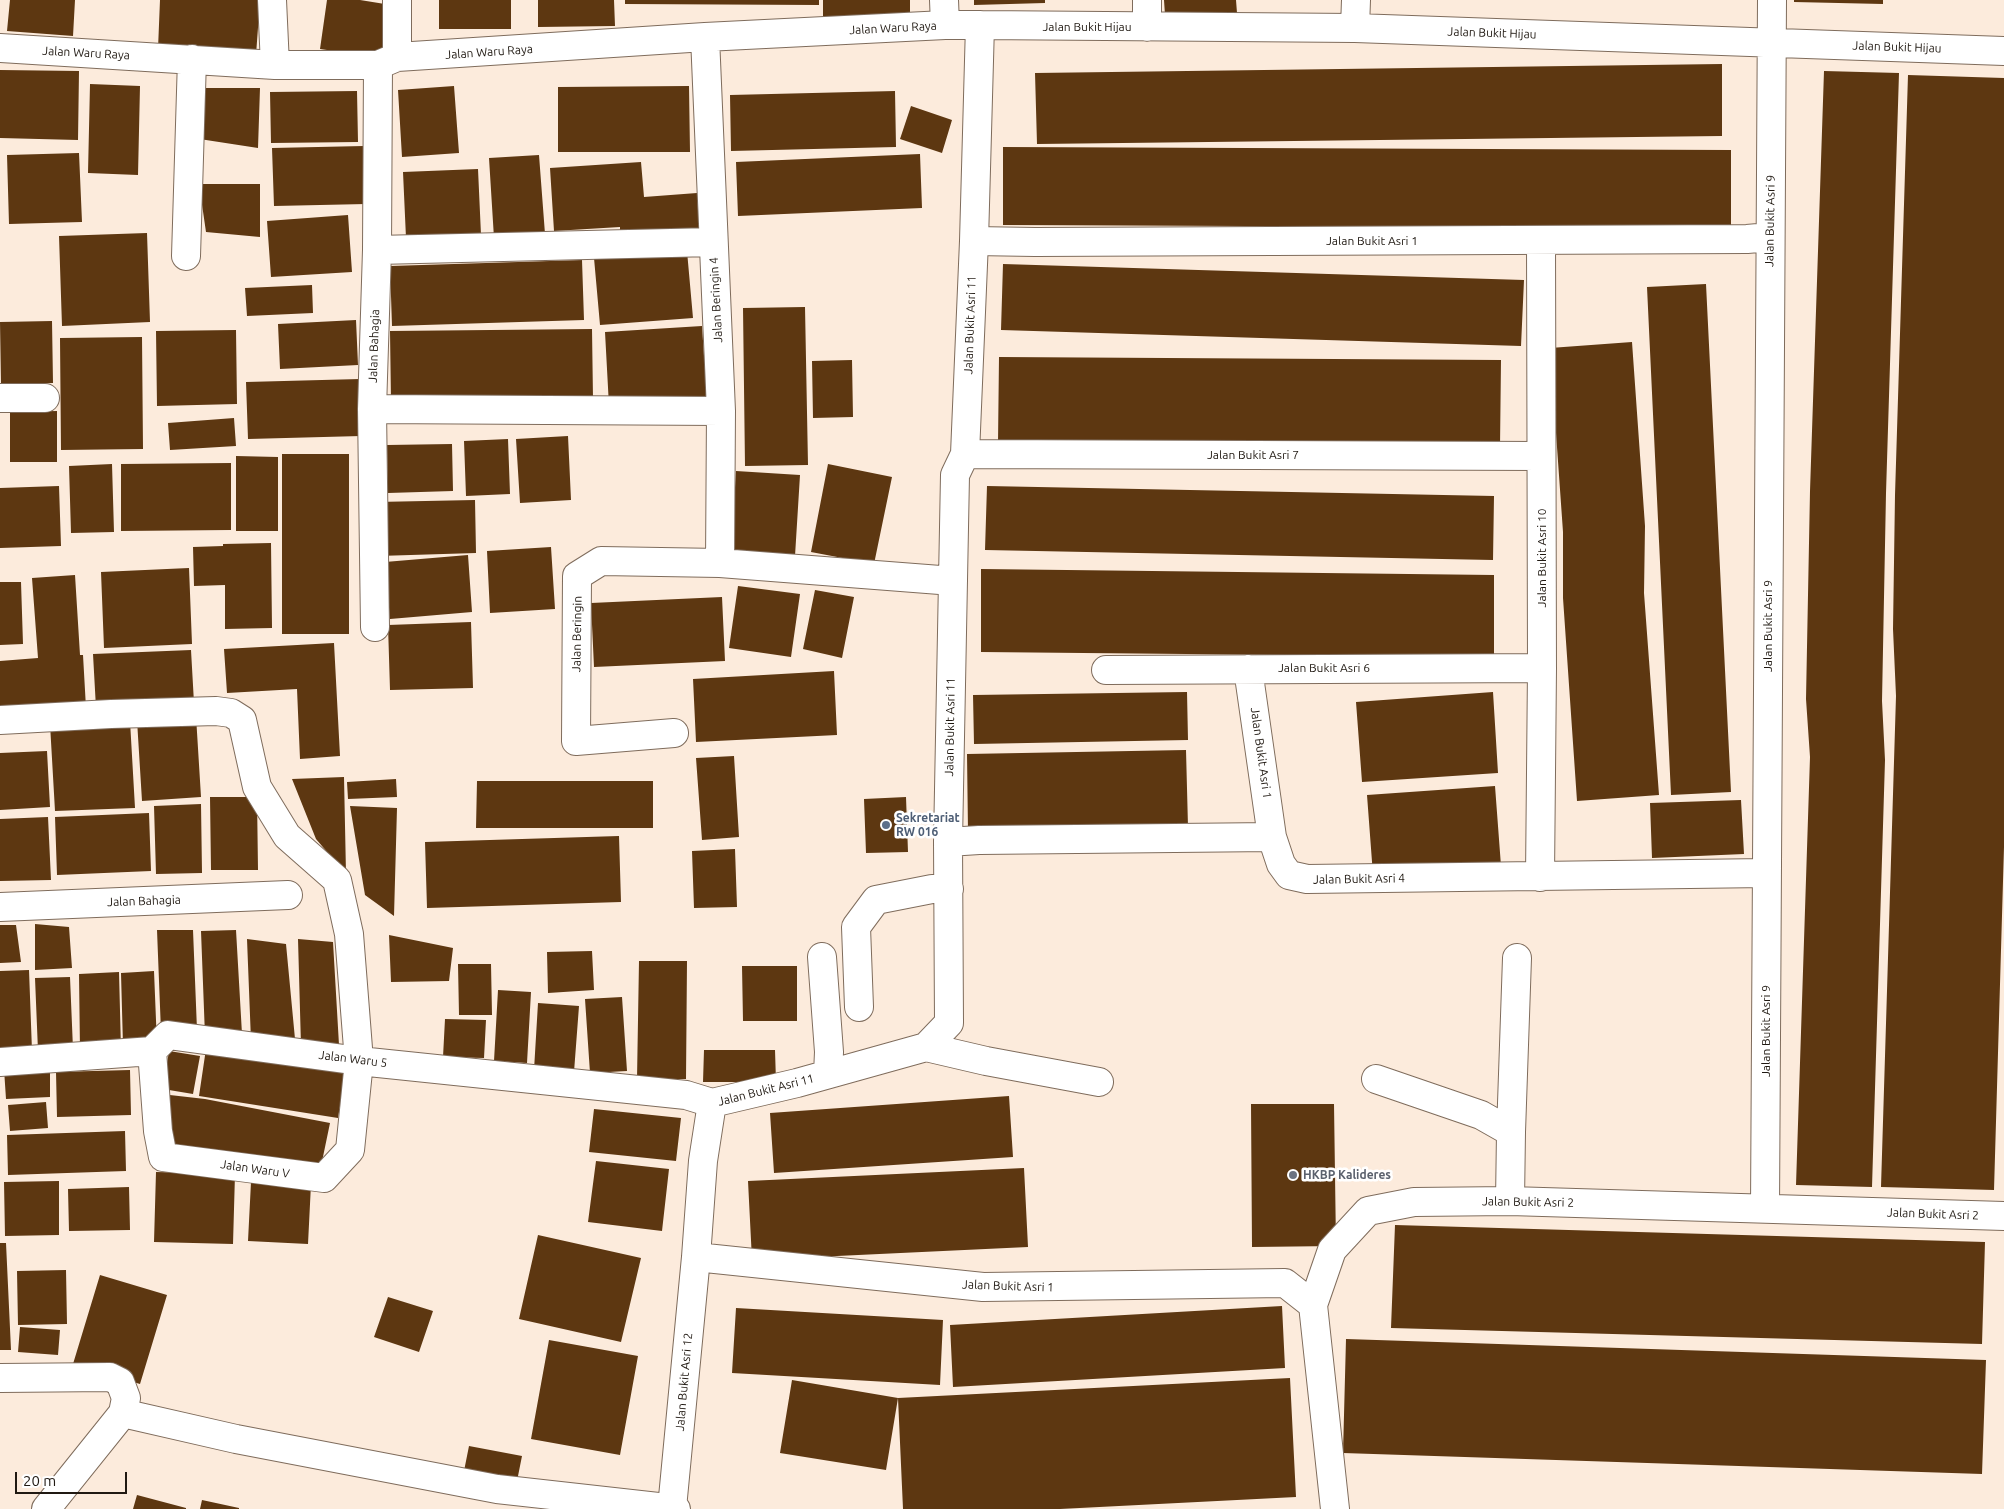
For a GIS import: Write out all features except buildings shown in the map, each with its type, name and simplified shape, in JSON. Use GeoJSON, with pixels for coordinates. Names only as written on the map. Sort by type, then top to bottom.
{"type":"FeatureCollection","features":[{"type":"Feature","properties":{"kind":"street"},"geometry":{"type":"LineString","coordinates":[[272,0],[275,64]]}},
{"type":"Feature","properties":{"kind":"street","name":"Jalan Bahagia"},"geometry":{"type":"LineString","coordinates":[[375,627],[372,409],[377,250],[388,61],[397,0]]}},
{"type":"Feature","properties":{"kind":"street"},"geometry":{"type":"LineString","coordinates":[[1147,0],[1147,27]]}},
{"type":"Feature","properties":{"kind":"street"},"geometry":{"type":"LineString","coordinates":[[1355,28],[1356,0]]}},
{"type":"Feature","properties":{"kind":"street","name":"Jalan Bukit Asri 9"},"geometry":{"type":"LineString","coordinates":[[1765,1208],[1772,0]]}},
{"type":"Feature","properties":{"kind":"street","name":"Jalan Waru Raya"},"geometry":{"type":"LineString","coordinates":[[0,48],[275,64],[388,61],[705,37],[944,13],[980,25]]}},
{"type":"Feature","properties":{"kind":"street","name":"Jalan Bukit Hijau"},"geometry":{"type":"LineString","coordinates":[[980,25],[1355,28],[2004,51]]}},
{"type":"Feature","properties":{"kind":"street","name":"Jalan Bukit Asri 11"},"geometry":{"type":"LineString","coordinates":[[696,1257],[703,1162],[712,1103],[926,1047],[949,1023],[948,842],[955,475],[965,454],[974,240],[980,25]]}},
{"type":"Feature","properties":{"kind":"street","name":"Jalan Beringin 4"},"geometry":{"type":"LineString","coordinates":[[705,37],[721,411],[720,562]]}},
{"type":"Feature","properties":{"kind":"street"},"geometry":{"type":"LineString","coordinates":[[186,256],[192,59]]}},
{"type":"Feature","properties":{"kind":"street","name":"Jalan Bukit Asri 1"},"geometry":{"type":"LineString","coordinates":[[974,240],[1035,242],[1737,239],[1770,237]]}},
{"type":"Feature","properties":{"kind":"street","name":"Jalan Bukit Asri 10"},"geometry":{"type":"LineString","coordinates":[[1540,877],[1542,668],[1541,240]]}},
{"type":"Feature","properties":{"kind":"street"},"geometry":{"type":"LineString","coordinates":[[377,250],[713,242]]}},
{"type":"Feature","properties":{"kind":"street"},"geometry":{"type":"LineString","coordinates":[[0,398],[45,398]]}},
{"type":"Feature","properties":{"kind":"street"},"geometry":{"type":"LineString","coordinates":[[372,409],[721,411]]}},
{"type":"Feature","properties":{"kind":"street","name":"Jalan Bukit Asri 7"},"geometry":{"type":"LineString","coordinates":[[965,454],[1541,456]]}},
{"type":"Feature","properties":{"kind":"street","name":"Jalan Beringin"},"geometry":{"type":"LineString","coordinates":[[674,733],[576,741],[577,576],[601,562],[720,562]]}},
{"type":"Feature","properties":{"kind":"street"},"geometry":{"type":"LineString","coordinates":[[720,562],[953,580]]}},
{"type":"Feature","properties":{"kind":"street","name":"Jalan Bukit Asri 6"},"geometry":{"type":"LineString","coordinates":[[1106,670],[1542,668]]}},
{"type":"Feature","properties":{"kind":"street","name":"Jalan Bukit Asri 1"},"geometry":{"type":"LineString","coordinates":[[1248,669],[1272,837]]}},
{"type":"Feature","properties":{"kind":"street"},"geometry":{"type":"LineString","coordinates":[[0,720],[216,711],[231,714],[242,720],[257,787],[287,836],[337,880],[349,934],[359,1061]]}},
{"type":"Feature","properties":{"kind":"street"},"geometry":{"type":"LineString","coordinates":[[948,842],[979,840],[1272,837]]}},
{"type":"Feature","properties":{"kind":"street","name":"Jalan Bukit Asri 4"},"geometry":{"type":"LineString","coordinates":[[1272,837],[1281,864],[1289,875],[1307,879],[1766,873]]}},
{"type":"Feature","properties":{"kind":"street"},"geometry":{"type":"LineString","coordinates":[[859,1007],[856,926],[876,900],[932,889],[949,889]]}},
{"type":"Feature","properties":{"kind":"street","name":"Jalan Bahagia"},"geometry":{"type":"LineString","coordinates":[[0,907],[288,895]]}},
{"type":"Feature","properties":{"kind":"street"},"geometry":{"type":"LineString","coordinates":[[822,957],[829,1052],[828,1074]]}},
{"type":"Feature","properties":{"kind":"street"},"geometry":{"type":"LineString","coordinates":[[1510,1201],[1517,958]]}},
{"type":"Feature","properties":{"kind":"street","name":"Jalan Waru 5"},"geometry":{"type":"LineString","coordinates":[[152,1051],[168,1035],[359,1061],[686,1095],[712,1103]]}},
{"type":"Feature","properties":{"kind":"street"},"geometry":{"type":"LineString","coordinates":[[926,1047],[986,1061],[1099,1082]]}},
{"type":"Feature","properties":{"kind":"street"},"geometry":{"type":"LineString","coordinates":[[0,1062],[152,1051]]}},
{"type":"Feature","properties":{"kind":"street","name":"Jalan Waru V"},"geometry":{"type":"LineString","coordinates":[[152,1051],[158,1132],[163,1157],[324,1178],[350,1150],[359,1061]]}},
{"type":"Feature","properties":{"kind":"street"},"geometry":{"type":"LineString","coordinates":[[1376,1079],[1482,1115],[1511,1132]]}},
{"type":"Feature","properties":{"kind":"street","name":"Jalan Bukit Asri 2"},"geometry":{"type":"LineString","coordinates":[[1335,1509],[1314,1306],[1332,1250],[1368,1211],[1414,1202],[1510,1201],[2004,1216]]}},
{"type":"Feature","properties":{"kind":"street","name":"Jalan Bukit Asri 1"},"geometry":{"type":"LineString","coordinates":[[696,1257],[983,1287],[1285,1283],[1314,1306]]}},
{"type":"Feature","properties":{"kind":"street","name":"Jalan Bukit Asri 12"},"geometry":{"type":"LineString","coordinates":[[123,1413],[496,1499],[674,1508],[696,1257]]}},
{"type":"Feature","properties":{"kind":"street"},"geometry":{"type":"LineString","coordinates":[[0,1378],[110,1377],[120,1382],[126,1398],[123,1413],[46,1509]]}},
{"type":"Feature","properties":{"kind":"place","name":"Sekretariat RW 016"},"geometry":{"type":"Point","coordinates":[886,825]}},
{"type":"Feature","properties":{"kind":"place","name":"HKBP Kalideres"},"geometry":{"type":"Point","coordinates":[1293,1175]}}]}
